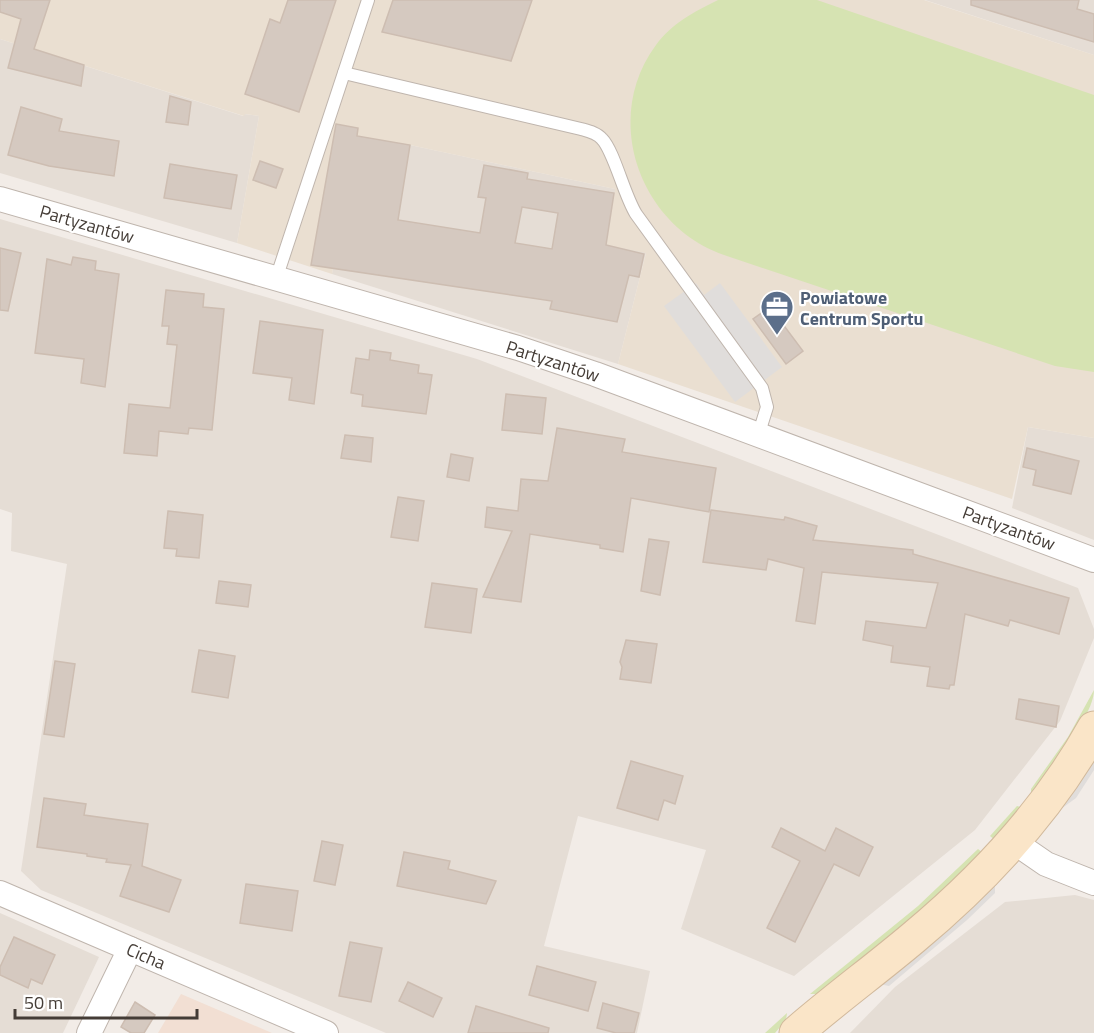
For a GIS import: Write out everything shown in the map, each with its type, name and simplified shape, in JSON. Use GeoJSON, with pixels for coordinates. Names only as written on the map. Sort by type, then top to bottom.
{"type":"FeatureCollection","features":[{"type":"Feature","properties":{"kind":"street","name":"Partyzantów"},"geometry":{"type":"LineString","coordinates":[[0,199],[518,348],[595,374],[1094,560]]}},
{"type":"Feature","properties":{"kind":"street"},"geometry":{"type":"LineString","coordinates":[[796,1033],[929,924],[1014,842],[1055,788],[1094,728]]}},
{"type":"Feature","properties":{"kind":"street"},"geometry":{"type":"LineString","coordinates":[[1014,842],[1046,864],[1094,883]]}},
{"type":"Feature","properties":{"kind":"street","name":"Cicha"},"geometry":{"type":"LineString","coordinates":[[0,893],[326,1033]]}},
{"type":"Feature","properties":{"kind":"street"},"geometry":{"type":"LineString","coordinates":[[89,1033],[130,949]]}},
{"type":"Feature","properties":{"kind":"lane"},"geometry":{"type":"LineString","coordinates":[[276,279],[368,0]]}},
{"type":"Feature","properties":{"kind":"lane"},"geometry":{"type":"LineString","coordinates":[[344,73],[581,129],[603,140],[609,150],[626,198],[636,214],[762,388],[767,407],[758,436]]}},
{"type":"Feature","properties":{"kind":"shaded area"},"geometry":{"type":"Polygon","coordinates":[[[0,0],[924,0],[1094,55],[1094,438],[1028,427],[1012,499],[618,364],[646,253],[607,245],[615,189],[410,145],[357,139],[332,274],[237,243],[259,116],[245,114],[244,116],[0,39],[0,0]]]}},
{"type":"Feature","properties":{"kind":"shaded area"},"geometry":{"type":"Polygon","coordinates":[[[925,0],[1094,0],[1094,55],[925,0]]]}},
{"type":"Feature","properties":{"kind":"shaded area"},"geometry":{"type":"Polygon","coordinates":[[[0,39],[243,116],[244,114],[259,116],[237,243],[0,173],[0,39]]]}},
{"type":"Feature","properties":{"kind":"shaded area"},"geometry":{"type":"Polygon","coordinates":[[[357,139],[410,145],[615,189],[646,253],[618,364],[332,274],[357,139]]]}},
{"type":"Feature","properties":{"kind":"shaded area"},"geometry":{"type":"Polygon","coordinates":[[[0,219],[477,359],[1078,588],[1094,629],[1094,638],[1060,721],[975,830],[794,976],[681,929],[706,850],[578,816],[544,946],[650,971],[637,1033],[386,1033],[41,890],[21,871],[67,564],[11,551],[12,513],[0,509],[0,219]]]}},
{"type":"Feature","properties":{"kind":"shaded area"},"geometry":{"type":"Polygon","coordinates":[[[696,283],[704,295],[720,283],[782,367],[735,402],[664,306],[696,283]]]}},
{"type":"Feature","properties":{"kind":"shaded area"},"geometry":{"type":"Polygon","coordinates":[[[1028,427],[1094,438],[1094,540],[1012,508],[1028,427]]]}},
{"type":"Feature","properties":{"kind":"shaded area"},"geometry":{"type":"Polygon","coordinates":[[[1094,753],[1094,770],[1076,798],[1054,814],[1094,753]]]}},
{"type":"Feature","properties":{"kind":"shaded area"},"geometry":{"type":"Polygon","coordinates":[[[995,880],[995,893],[967,920],[889,986],[879,984],[995,880]]]}},
{"type":"Feature","properties":{"kind":"shaded area"},"geometry":{"type":"Polygon","coordinates":[[[1075,895],[1094,900],[1094,1033],[850,1033],[895,987],[1005,902],[1075,895]]]}},
{"type":"Feature","properties":{"kind":"shaded area"},"geometry":{"type":"Polygon","coordinates":[[[0,913],[99,957],[63,1033],[0,1033],[0,913]]]}},
{"type":"Feature","properties":{"kind":"shaded area"},"geometry":{"type":"Polygon","coordinates":[[[181,994],[272,1033],[158,1033],[181,994]]]}},
{"type":"Feature","properties":{"kind":"green space"},"geometry":{"type":"Polygon","coordinates":[[[718,0],[817,0],[1094,95],[1094,372],[1055,366],[724,255],[695,241],[670,220],[651,195],[638,167],[631,136],[632,105],[640,74],[662,37],[684,19],[718,0]]]}},
{"type":"Feature","properties":{"kind":"green space"},"geometry":{"type":"Polygon","coordinates":[[[1094,690],[1087,714],[1079,729],[1031,794],[1031,789],[1068,737],[1094,690]]]}},
{"type":"Feature","properties":{"kind":"green space"},"geometry":{"type":"Polygon","coordinates":[[[1017,806],[1024,808],[996,841],[990,836],[1017,806]]]}},
{"type":"Feature","properties":{"kind":"green space"},"geometry":{"type":"Polygon","coordinates":[[[978,849],[983,853],[921,913],[818,994],[810,994],[918,906],[978,849]]]}},
{"type":"Feature","properties":{"kind":"green space"},"geometry":{"type":"Polygon","coordinates":[[[787,1013],[786,1020],[775,1033],[765,1033],[787,1013]]]}},
{"type":"Feature","properties":{"kind":"building"},"geometry":{"type":"Polygon","coordinates":[[[0,0],[50,0],[34,49],[84,65],[81,86],[8,68],[21,19],[0,12],[0,0]]]}},
{"type":"Feature","properties":{"kind":"building"},"geometry":{"type":"Polygon","coordinates":[[[288,0],[336,0],[299,112],[245,94],[270,19],[280,23],[288,0]]]}},
{"type":"Feature","properties":{"kind":"building"},"geometry":{"type":"Polygon","coordinates":[[[393,0],[532,0],[511,61],[382,32],[393,0]]]}},
{"type":"Feature","properties":{"kind":"building"},"geometry":{"type":"Polygon","coordinates":[[[971,0],[1079,0],[1077,9],[1094,14],[1094,42],[971,5],[971,0]]]}},
{"type":"Feature","properties":{"kind":"building"},"geometry":{"type":"Polygon","coordinates":[[[170,96],[191,102],[188,125],[166,122],[170,96]]]}},
{"type":"Feature","properties":{"kind":"building"},"geometry":{"type":"Polygon","coordinates":[[[21,107],[62,119],[59,131],[119,141],[114,176],[49,166],[8,155],[21,107]]]}},
{"type":"Feature","properties":{"kind":"building"},"geometry":{"type":"Polygon","coordinates":[[[336,124],[358,128],[357,136],[410,145],[398,220],[480,233],[486,198],[478,197],[484,165],[528,173],[527,179],[614,193],[606,245],[644,254],[639,277],[629,275],[617,322],[550,309],[552,301],[311,265],[336,124]],[[522,207],[515,243],[552,249],[558,213],[522,207]]]}},
{"type":"Feature","properties":{"kind":"building"},"geometry":{"type":"Polygon","coordinates":[[[260,161],[283,169],[276,188],[253,180],[260,161]]]}},
{"type":"Feature","properties":{"kind":"building"},"geometry":{"type":"Polygon","coordinates":[[[170,164],[237,175],[231,209],[164,198],[170,164]]]}},
{"type":"Feature","properties":{"kind":"building"},"geometry":{"type":"Polygon","coordinates":[[[0,248],[21,253],[8,311],[0,310],[0,248]]]}},
{"type":"Feature","properties":{"kind":"building"},"geometry":{"type":"Polygon","coordinates":[[[73,257],[96,261],[95,270],[119,274],[105,387],[81,383],[84,359],[35,353],[47,259],[71,265],[73,257]]]}},
{"type":"Feature","properties":{"kind":"building"},"geometry":{"type":"Polygon","coordinates":[[[166,290],[204,294],[203,307],[224,309],[212,430],[189,428],[188,434],[159,431],[157,456],[124,453],[129,404],[170,408],[177,345],[167,344],[169,326],[162,326],[166,290]]]}},
{"type":"Feature","properties":{"kind":"building"},"geometry":{"type":"Polygon","coordinates":[[[770,307],[803,351],[786,364],[753,319],[770,307]]]}},
{"type":"Feature","properties":{"kind":"building"},"geometry":{"type":"Polygon","coordinates":[[[260,321],[323,330],[314,404],[289,400],[292,378],[253,373],[260,321]]]}},
{"type":"Feature","properties":{"kind":"building"},"geometry":{"type":"Polygon","coordinates":[[[370,350],[391,353],[390,360],[419,365],[418,373],[432,375],[426,414],[362,406],[363,395],[351,393],[356,358],[369,360],[370,350]]]}},
{"type":"Feature","properties":{"kind":"building"},"geometry":{"type":"Polygon","coordinates":[[[506,394],[546,398],[542,434],[502,430],[506,394]]]}},
{"type":"Feature","properties":{"kind":"building"},"geometry":{"type":"Polygon","coordinates":[[[557,428],[625,439],[622,452],[716,468],[709,512],[631,498],[623,552],[600,548],[600,545],[530,534],[521,602],[483,597],[512,531],[485,527],[487,507],[518,511],[521,479],[548,481],[557,428]]]}},
{"type":"Feature","properties":{"kind":"building"},"geometry":{"type":"Polygon","coordinates":[[[345,435],[373,438],[371,462],[341,458],[345,435]]]}},
{"type":"Feature","properties":{"kind":"building"},"geometry":{"type":"Polygon","coordinates":[[[1027,448],[1079,461],[1071,494],[1033,485],[1036,470],[1023,467],[1027,448]]]}},
{"type":"Feature","properties":{"kind":"building"},"geometry":{"type":"Polygon","coordinates":[[[451,454],[473,458],[469,481],[447,477],[451,454]]]}},
{"type":"Feature","properties":{"kind":"building"},"geometry":{"type":"Polygon","coordinates":[[[398,497],[424,501],[418,541],[391,537],[398,497]]]}},
{"type":"Feature","properties":{"kind":"building"},"geometry":{"type":"Polygon","coordinates":[[[711,510],[784,520],[785,517],[817,526],[813,540],[913,550],[913,554],[1069,598],[1059,634],[1010,620],[1008,626],[965,614],[954,685],[950,685],[949,689],[927,686],[930,667],[891,662],[893,646],[863,640],[866,621],[926,628],[938,583],[822,572],[815,624],[796,621],[804,568],[768,559],[766,570],[703,562],[711,510]]]}},
{"type":"Feature","properties":{"kind":"building"},"geometry":{"type":"Polygon","coordinates":[[[168,511],[203,515],[199,558],[176,556],[177,549],[164,548],[168,511]]]}},
{"type":"Feature","properties":{"kind":"building"},"geometry":{"type":"Polygon","coordinates":[[[649,539],[669,542],[660,595],[641,591],[649,539]]]}},
{"type":"Feature","properties":{"kind":"building"},"geometry":{"type":"Polygon","coordinates":[[[219,581],[251,585],[248,607],[216,603],[219,581]]]}},
{"type":"Feature","properties":{"kind":"building"},"geometry":{"type":"Polygon","coordinates":[[[432,583],[477,589],[471,633],[425,627],[432,583]]]}},
{"type":"Feature","properties":{"kind":"building"},"geometry":{"type":"Polygon","coordinates":[[[626,640],[657,644],[651,683],[620,679],[622,667],[620,662],[626,640]]]}},
{"type":"Feature","properties":{"kind":"building"},"geometry":{"type":"Polygon","coordinates":[[[199,650],[235,656],[228,698],[192,692],[199,650]]]}},
{"type":"Feature","properties":{"kind":"building"},"geometry":{"type":"Polygon","coordinates":[[[55,661],[75,664],[64,737],[44,734],[55,661]]]}},
{"type":"Feature","properties":{"kind":"building"},"geometry":{"type":"Polygon","coordinates":[[[1019,699],[1059,706],[1056,727],[1016,719],[1019,699]]]}},
{"type":"Feature","properties":{"kind":"building"},"geometry":{"type":"Polygon","coordinates":[[[631,761],[683,776],[675,804],[664,800],[658,820],[617,808],[631,761]]]}},
{"type":"Feature","properties":{"kind":"building"},"geometry":{"type":"Polygon","coordinates":[[[44,798],[86,804],[84,815],[148,824],[142,866],[181,880],[169,912],[120,896],[131,865],[106,862],[107,859],[87,856],[87,854],[37,847],[44,798]]]}},
{"type":"Feature","properties":{"kind":"building"},"geometry":{"type":"Polygon","coordinates":[[[781,828],[825,851],[836,828],[873,847],[859,876],[834,864],[795,942],[767,928],[800,861],[772,847],[781,828]]]}},
{"type":"Feature","properties":{"kind":"building"},"geometry":{"type":"Polygon","coordinates":[[[322,841],[343,845],[335,885],[314,881],[322,841]]]}},
{"type":"Feature","properties":{"kind":"building"},"geometry":{"type":"Polygon","coordinates":[[[404,852],[450,861],[448,869],[496,881],[486,904],[397,886],[404,852]]]}},
{"type":"Feature","properties":{"kind":"building"},"geometry":{"type":"Polygon","coordinates":[[[246,884],[298,891],[292,931],[240,923],[246,884]]]}},
{"type":"Feature","properties":{"kind":"building"},"geometry":{"type":"Polygon","coordinates":[[[14,937],[55,955],[42,984],[31,979],[28,988],[0,975],[0,967],[14,937]]]}},
{"type":"Feature","properties":{"kind":"building"},"geometry":{"type":"Polygon","coordinates":[[[350,942],[382,948],[371,1002],[339,996],[350,942]]]}},
{"type":"Feature","properties":{"kind":"building"},"geometry":{"type":"Polygon","coordinates":[[[537,966],[596,982],[588,1011],[529,995],[537,966]]]}},
{"type":"Feature","properties":{"kind":"building"},"geometry":{"type":"Polygon","coordinates":[[[408,982],[442,998],[433,1017],[399,1001],[408,982]]]}},
{"type":"Feature","properties":{"kind":"building"},"geometry":{"type":"Polygon","coordinates":[[[135,1002],[155,1015],[144,1033],[131,1033],[121,1027],[135,1002]]]}},
{"type":"Feature","properties":{"kind":"building"},"geometry":{"type":"Polygon","coordinates":[[[603,1003],[639,1013],[634,1033],[616,1033],[597,1028],[603,1003]]]}},
{"type":"Feature","properties":{"kind":"building"},"geometry":{"type":"Polygon","coordinates":[[[476,1006],[549,1028],[548,1033],[468,1033],[476,1006]]]}},
{"type":"Feature","properties":{"kind":"place","name":"Powiatowe Centrum Sportu"},"geometry":{"type":"Point","coordinates":[777,336]}}]}
